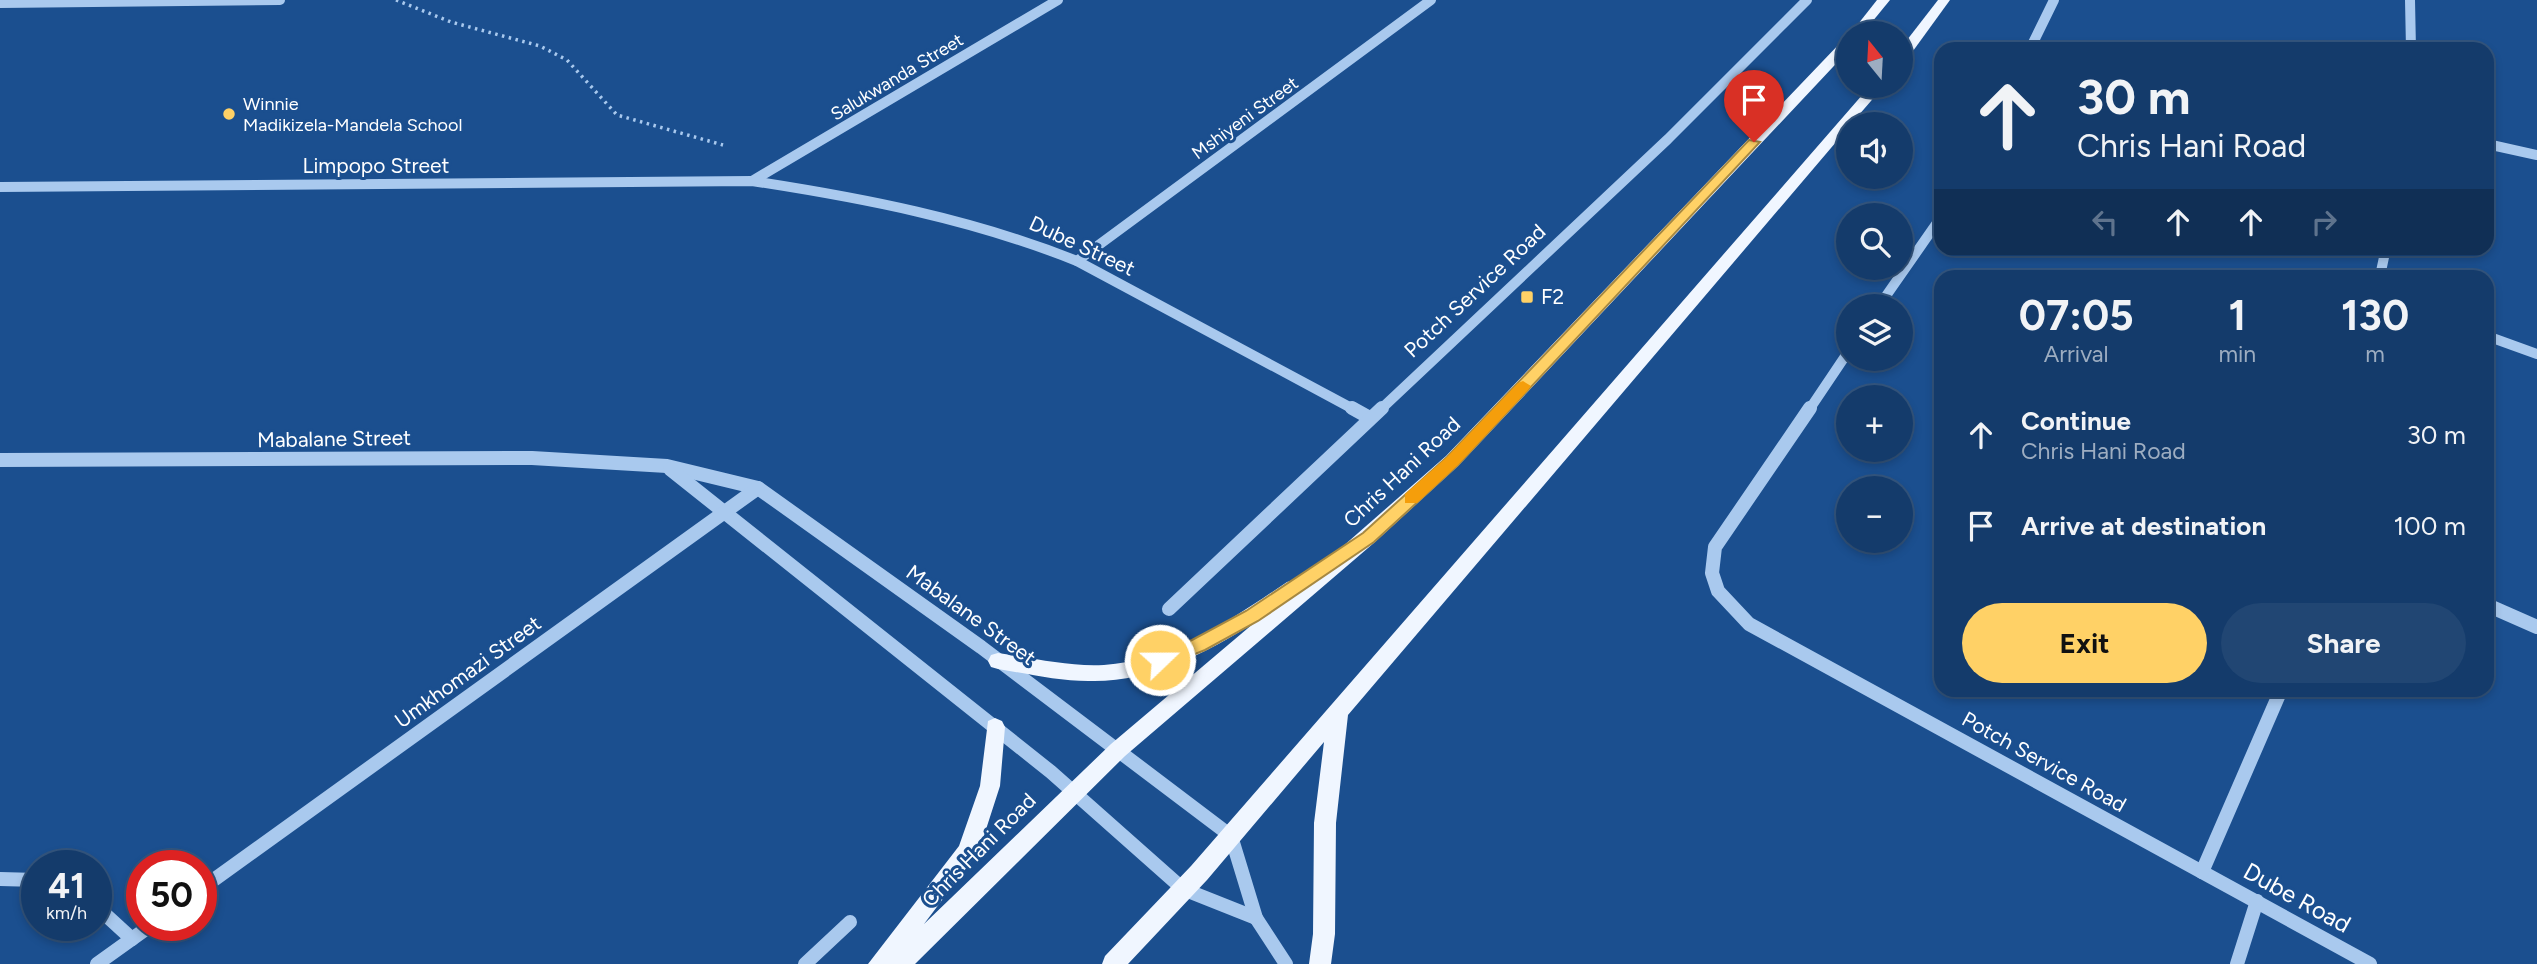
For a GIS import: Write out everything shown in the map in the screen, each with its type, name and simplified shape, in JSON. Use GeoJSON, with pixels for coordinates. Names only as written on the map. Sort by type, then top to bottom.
{"type":"FeatureCollection","features":[{"type":"Feature","properties":{"kind":"main road"},"geometry":{"type":"LineString","coordinates":[[1867,21],[1884,0]]}},
{"type":"Feature","properties":{"kind":"main road"},"geometry":{"type":"LineString","coordinates":[[1913,42],[1944,0]]}},
{"type":"Feature","properties":{"kind":"main road","name":"Chris Hani Road"},"geometry":{"type":"LineString","coordinates":[[899,964],[1074,790],[1368,537],[1452,461],[1836,56]]}},
{"type":"Feature","properties":{"kind":"main road"},"geometry":{"type":"LineString","coordinates":[[1113,964],[1231,836],[1867,98]]}},
{"type":"Feature","properties":{"kind":"main road"},"geometry":{"type":"LineString","coordinates":[[998,661],[1105,673],[1140,668],[1199,645],[1252,616],[1368,537]]}},
{"type":"Feature","properties":{"kind":"main road"},"geometry":{"type":"LineString","coordinates":[[1320,964],[1324,934],[1325,823],[1338,711]]}},
{"type":"Feature","properties":{"kind":"main road"},"geometry":{"type":"LineString","coordinates":[[879,964],[968,851],[990,786],[995,727]]}},
{"type":"Feature","properties":{"kind":"street"},"geometry":{"type":"LineString","coordinates":[[0,4],[280,0]]}},
{"type":"Feature","properties":{"kind":"street","name":"Salukwanda Street"},"geometry":{"type":"LineString","coordinates":[[752,181],[1058,0]]}},
{"type":"Feature","properties":{"kind":"street","name":"Mshiyeni Street"},"geometry":{"type":"LineString","coordinates":[[1077,261],[1431,0]]}},
{"type":"Feature","properties":{"kind":"street","name":"Potch Service Road"},"geometry":{"type":"LineString","coordinates":[[1169,609],[1668,139],[1807,0]]}},
{"type":"Feature","properties":{"kind":"street"},"geometry":{"type":"LineString","coordinates":[[2033,42],[2053,0]]}},
{"type":"Feature","properties":{"kind":"street"},"geometry":{"type":"LineString","coordinates":[[2410,0],[2411,42]]}},
{"type":"Feature","properties":{"kind":"street"},"geometry":{"type":"LineString","coordinates":[[2494,146],[2537,155]]}},
{"type":"Feature","properties":{"kind":"street","name":"Dube Street"},"geometry":{"type":"LineString","coordinates":[[752,181],[855,197],[939,215],[1032,241],[1077,261],[1370,418]]}},
{"type":"Feature","properties":{"kind":"street","name":"Limpopo Street"},"geometry":{"type":"LineString","coordinates":[[0,187],[752,181]]}},
{"type":"Feature","properties":{"kind":"street"},"geometry":{"type":"LineString","coordinates":[[1887,294],[1934,227]]}},
{"type":"Feature","properties":{"kind":"street"},"geometry":{"type":"LineString","coordinates":[[2494,339],[2537,354]]}},
{"type":"Feature","properties":{"kind":"street","name":"Potch Service Road"},"geometry":{"type":"LineString","coordinates":[[1836,370],[1715,547],[1710,571],[1716,589],[1749,624],[2202,872]]}},
{"type":"Feature","properties":{"kind":"street","name":"Mabalane Street"},"geometry":{"type":"LineString","coordinates":[[0,460],[532,458],[667,467],[758,488],[998,661],[1231,836]]}},
{"type":"Feature","properties":{"kind":"street"},"geometry":{"type":"LineString","coordinates":[[667,467],[724,515],[1074,790],[1183,889],[1229,905],[1256,918]]}},
{"type":"Feature","properties":{"kind":"street","name":"Umkhomazi Street"},"geometry":{"type":"LineString","coordinates":[[217,878],[758,488]]}},
{"type":"Feature","properties":{"kind":"street"},"geometry":{"type":"LineString","coordinates":[[2494,608],[2537,627]]}},
{"type":"Feature","properties":{"kind":"street"},"geometry":{"type":"LineString","coordinates":[[2202,872],[2278,697]]}},
{"type":"Feature","properties":{"kind":"street"},"geometry":{"type":"LineString","coordinates":[[1231,836],[1256,918],[1286,964]]}},
{"type":"Feature","properties":{"kind":"street","name":"Dube Road"},"geometry":{"type":"LineString","coordinates":[[2202,872],[2370,964]]}},
{"type":"Feature","properties":{"kind":"street"},"geometry":{"type":"LineString","coordinates":[[0,879],[21,880]]}},
{"type":"Feature","properties":{"kind":"street"},"geometry":{"type":"LineString","coordinates":[[2237,964],[2257,901]]}},
{"type":"Feature","properties":{"kind":"street"},"geometry":{"type":"LineString","coordinates":[[112,921],[126,934]]}},
{"type":"Feature","properties":{"kind":"street"},"geometry":{"type":"LineString","coordinates":[[805,964],[850,922]]}},
{"type":"Feature","properties":{"kind":"street"},"geometry":{"type":"LineString","coordinates":[[97,964],[129,941]]}},
{"type":"Feature","properties":{"kind":"path"},"geometry":{"type":"LineString","coordinates":[[396,0],[451,23],[540,46],[568,60],[617,115],[788,160]]}},
{"type":"Feature","properties":{"kind":"slow traffic"},"geometry":{"type":"LineString","coordinates":[[1411,499],[1452,461],[1523,386]]}},
{"type":"Feature","properties":{"kind":"place","name":"Winnie Madikizela-Mandela School"},"geometry":{"type":"Point","coordinates":[229,114]}},
{"type":"Feature","properties":{"kind":"place","name":"F2"},"geometry":{"type":"Point","coordinates":[1527,297]}},
{"type":"Feature","properties":{"kind":"route"},"geometry":{"type":"LineString","coordinates":[[1160,660],[1199,645],[1252,616],[1368,537],[1452,461],[1754,142]]}}]}
